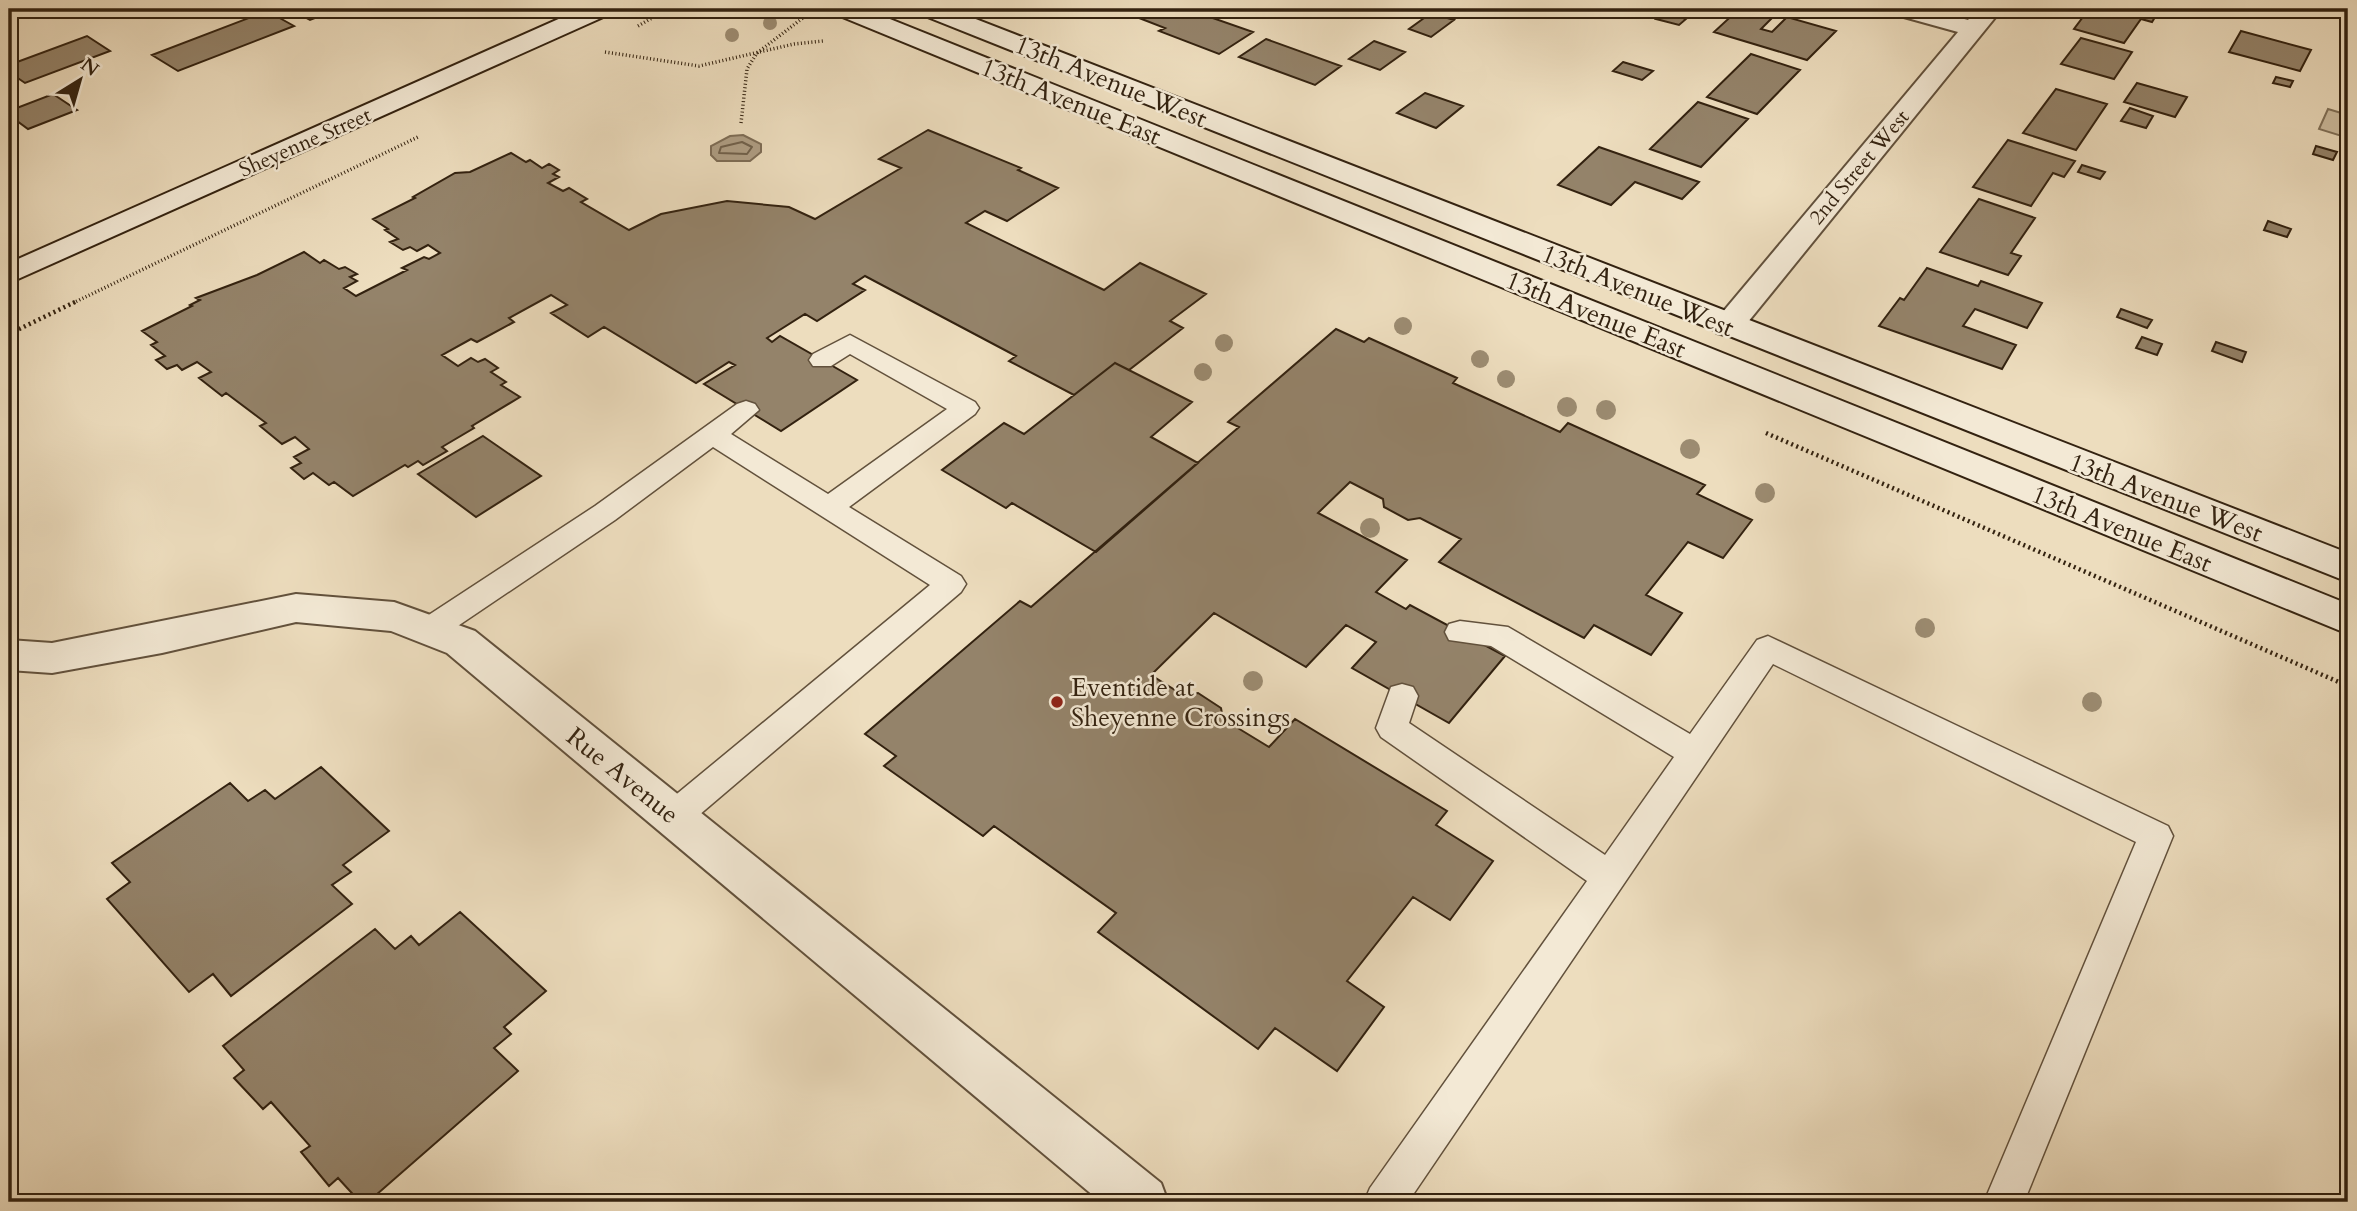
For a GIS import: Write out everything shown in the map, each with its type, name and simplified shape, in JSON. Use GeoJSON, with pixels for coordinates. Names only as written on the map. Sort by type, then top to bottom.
{"type":"FeatureCollection","features":[{"type":"Feature","properties":{"kind":"main road","name":"Sheyenne Street"},"geometry":{"type":"LineString","coordinates":[[9,274],[601,9]]}},
{"type":"Feature","properties":{"kind":"main road","name":"13th Avenue East"},"geometry":{"type":"LineString","coordinates":[[844,9],[2348,620]]}},
{"type":"Feature","properties":{"kind":"main road","name":"13th Avenue West"},"geometry":{"type":"LineString","coordinates":[[929,9],[2348,568]]}},
{"type":"Feature","properties":{"kind":"main road"},"geometry":{"type":"LineString","coordinates":[[1902,9],[1982,19]]}},
{"type":"Feature","properties":{"kind":"main road","name":"2nd Street West"},"geometry":{"type":"LineString","coordinates":[[1728,326],[1982,19]]}},
{"type":"Feature","properties":{"kind":"main road","name":"Rue Avenue"},"geometry":{"type":"LineString","coordinates":[[9,655],[52,658],[162,638],[296,608],[394,617],[461,642],[1142,1202]]}},
{"type":"Feature","properties":{"kind":"lane"},"geometry":{"type":"LineString","coordinates":[[822,360],[850,342],[966,408],[829,508]]}},
{"type":"Feature","properties":{"kind":"lane"},"geometry":{"type":"LineString","coordinates":[[429,630],[605,513],[746,410]]}},
{"type":"Feature","properties":{"kind":"lane"},"geometry":{"type":"LineString","coordinates":[[673,817],[951,584],[712,434]]}},
{"type":"Feature","properties":{"kind":"lane"},"geometry":{"type":"LineString","coordinates":[[1460,632],[1497,635],[1695,753]]}},
{"type":"Feature","properties":{"kind":"lane"},"geometry":{"type":"LineString","coordinates":[[1384,1202],[1768,648],[2156,836],[2004,1202]]}},
{"type":"Feature","properties":{"kind":"lane"},"geometry":{"type":"LineString","coordinates":[[1402,696],[1392,728],[1609,877]]}},
{"type":"Feature","properties":{"kind":"path"},"geometry":{"type":"LineString","coordinates":[[635,28],[668,9]]}},
{"type":"Feature","properties":{"kind":"path"},"geometry":{"type":"LineString","coordinates":[[741,123],[747,69],[757,53],[805,16]]}},
{"type":"Feature","properties":{"kind":"path"},"geometry":{"type":"LineString","coordinates":[[605,47],[597,50],[659,62],[699,66],[794,44],[831,40]]}},
{"type":"Feature","properties":{"kind":"path"},"geometry":{"type":"LineString","coordinates":[[9,334],[422,135]]}},
{"type":"Feature","properties":{"kind":"shaded area"},"geometry":{"type":"Polygon","coordinates":[[[2328,109],[2348,115],[2348,138],[2319,129],[2328,109]]]}},
{"type":"Feature","properties":{"kind":"water"},"geometry":{"type":"Polygon","coordinates":[[[743,135],[761,144],[761,152],[750,161],[717,161],[711,155],[711,146],[730,136],[743,135]]]}},
{"type":"Feature","properties":{"kind":"building"},"geometry":{"type":"Polygon","coordinates":[[[290,9],[338,9],[310,20],[290,9]]]}},
{"type":"Feature","properties":{"kind":"building"},"geometry":{"type":"Polygon","coordinates":[[[1147,9],[1187,9],[1253,32],[1219,54],[1159,31],[1165,28],[1134,16],[1147,9]]]}},
{"type":"Feature","properties":{"kind":"building"},"geometry":{"type":"Polygon","coordinates":[[[1739,9],[1772,18],[1761,29],[1772,32],[1787,17],[1836,31],[1807,60],[1714,32],[1739,9]]]}},
{"type":"Feature","properties":{"kind":"building"},"geometry":{"type":"Polygon","coordinates":[[[2089,9],[2160,9],[2152,22],[2141,19],[2124,43],[2074,29],[2089,9]]]}},
{"type":"Feature","properties":{"kind":"building"},"geometry":{"type":"Polygon","coordinates":[[[267,11],[294,26],[178,71],[152,55],[267,11]]]}},
{"type":"Feature","properties":{"kind":"building"},"geometry":{"type":"Polygon","coordinates":[[[1665,12],[1686,19],[1679,25],[1656,19],[1665,12]]]}},
{"type":"Feature","properties":{"kind":"building"},"geometry":{"type":"Polygon","coordinates":[[[1431,13],[1454,20],[1431,37],[1409,29],[1431,13]]]}},
{"type":"Feature","properties":{"kind":"building"},"geometry":{"type":"Polygon","coordinates":[[[2241,31],[2311,50],[2300,71],[2229,52],[2241,31]]]}},
{"type":"Feature","properties":{"kind":"building"},"geometry":{"type":"Polygon","coordinates":[[[87,36],[110,51],[25,83],[9,72],[9,65],[87,36]]]}},
{"type":"Feature","properties":{"kind":"building"},"geometry":{"type":"Polygon","coordinates":[[[2081,38],[2132,52],[2114,79],[2061,64],[2081,38]]]}},
{"type":"Feature","properties":{"kind":"building"},"geometry":{"type":"Polygon","coordinates":[[[1266,39],[1341,66],[1315,85],[1239,57],[1266,39]]]}},
{"type":"Feature","properties":{"kind":"building"},"geometry":{"type":"Polygon","coordinates":[[[1374,41],[1405,52],[1380,70],[1349,59],[1374,41]]]}},
{"type":"Feature","properties":{"kind":"building"},"geometry":{"type":"Polygon","coordinates":[[[1751,54],[1800,70],[1757,114],[1707,97],[1751,54]]]}},
{"type":"Feature","properties":{"kind":"building"},"geometry":{"type":"Polygon","coordinates":[[[1623,62],[1653,71],[1642,80],[1613,71],[1623,62]]]}},
{"type":"Feature","properties":{"kind":"building"},"geometry":{"type":"Polygon","coordinates":[[[2276,77],[2293,81],[2290,87],[2273,83],[2276,77]]]}},
{"type":"Feature","properties":{"kind":"building"},"geometry":{"type":"Polygon","coordinates":[[[2137,83],[2187,97],[2175,117],[2124,102],[2137,83]]]}},
{"type":"Feature","properties":{"kind":"building"},"geometry":{"type":"Polygon","coordinates":[[[2056,89],[2107,104],[2076,150],[2023,133],[2056,89]]]}},
{"type":"Feature","properties":{"kind":"building"},"geometry":{"type":"Polygon","coordinates":[[[1425,93],[1463,106],[1436,128],[1397,113],[1425,93]]]}},
{"type":"Feature","properties":{"kind":"building"},"geometry":{"type":"Polygon","coordinates":[[[53,94],[77,110],[28,129],[9,115],[9,111],[53,94]]]}},
{"type":"Feature","properties":{"kind":"building"},"geometry":{"type":"Polygon","coordinates":[[[1698,102],[1748,119],[1701,167],[1650,149],[1698,102]]]}},
{"type":"Feature","properties":{"kind":"building"},"geometry":{"type":"Polygon","coordinates":[[[2130,108],[2153,116],[2146,128],[2121,121],[2130,108]]]}},
{"type":"Feature","properties":{"kind":"building"},"geometry":{"type":"Polygon","coordinates":[[[928,130],[1021,168],[1018,170],[1058,188],[1007,221],[985,211],[966,223],[1104,290],[1140,263],[1206,294],[1170,321],[1183,328],[1129,370],[1115,363],[1074,395],[1009,361],[1016,356],[865,276],[853,284],[865,290],[817,321],[805,314],[767,338],[772,342],[780,336],[857,380],[781,431],[704,384],[735,365],[729,362],[696,383],[604,327],[588,337],[551,313],[567,305],[551,295],[509,318],[514,322],[477,342],[471,339],[442,355],[458,366],[471,358],[478,362],[485,359],[498,368],[491,372],[506,382],[501,385],[520,397],[442,447],[447,451],[423,465],[418,461],[408,467],[405,465],[353,496],[334,482],[329,485],[313,473],[304,479],[291,468],[301,463],[294,457],[309,449],[295,437],[282,444],[260,426],[266,423],[226,393],[222,396],[199,378],[211,372],[197,362],[182,370],[177,365],[167,369],[156,360],[165,356],[151,345],[157,342],[142,331],[192,306],[190,305],[200,300],[196,298],[257,275],[304,252],[320,263],[324,260],[339,269],[345,267],[357,274],[350,277],[357,281],[344,288],[356,296],[407,270],[402,268],[424,257],[429,259],[440,253],[428,245],[417,251],[410,247],[403,250],[390,242],[398,239],[373,219],[415,198],[413,197],[455,173],[470,172],[511,153],[542,168],[549,164],[559,170],[553,174],[559,177],[548,183],[563,191],[569,188],[587,199],[581,202],[629,230],[661,214],[727,201],[789,207],[815,219],[901,168],[879,159],[928,130]]]}},
{"type":"Feature","properties":{"kind":"building"},"geometry":{"type":"Polygon","coordinates":[[[2008,140],[2075,161],[2064,177],[2053,173],[2031,206],[1973,187],[2008,140]]]}},
{"type":"Feature","properties":{"kind":"building"},"geometry":{"type":"Polygon","coordinates":[[[2316,146],[2337,152],[2333,160],[2313,154],[2316,146]]]}},
{"type":"Feature","properties":{"kind":"building"},"geometry":{"type":"Polygon","coordinates":[[[1599,147],[1699,182],[1682,199],[1635,182],[1611,205],[1558,185],[1599,147]]]}},
{"type":"Feature","properties":{"kind":"building"},"geometry":{"type":"Polygon","coordinates":[[[2082,165],[2105,172],[2100,179],[2078,172],[2082,165]]]}},
{"type":"Feature","properties":{"kind":"building"},"geometry":{"type":"Polygon","coordinates":[[[1979,199],[2035,218],[2011,253],[2021,256],[2008,275],[1940,252],[1979,199]]]}},
{"type":"Feature","properties":{"kind":"building"},"geometry":{"type":"Polygon","coordinates":[[[2268,221],[2291,229],[2287,237],[2264,230],[2268,221]]]}},
{"type":"Feature","properties":{"kind":"building"},"geometry":{"type":"Polygon","coordinates":[[[1927,268],[1978,286],[1981,281],[2042,303],[2027,328],[1975,309],[1963,326],[2016,345],[2002,369],[1879,326],[1900,298],[1904,300],[1927,268]]]}},
{"type":"Feature","properties":{"kind":"building"},"geometry":{"type":"Polygon","coordinates":[[[2121,309],[2152,320],[2147,328],[2117,317],[2121,309]]]}},
{"type":"Feature","properties":{"kind":"building","name":"Eventide at Sheyenne Crossings"},"geometry":{"type":"Polygon","coordinates":[[[1336,329],[1364,342],[1369,338],[1457,378],[1453,383],[1560,432],[1568,423],[1705,485],[1697,494],[1752,520],[1723,558],[1688,542],[1646,595],[1682,613],[1651,655],[1594,625],[1584,638],[1439,562],[1461,539],[1420,518],[1408,520],[1384,507],[1383,499],[1350,482],[1318,513],[1407,560],[1376,592],[1406,609],[1410,605],[1505,656],[1449,723],[1352,668],[1376,642],[1346,625],[1306,667],[1214,613],[1151,675],[1183,695],[1198,693],[1221,708],[1223,719],[1269,747],[1295,719],[1447,811],[1436,825],[1493,861],[1450,920],[1413,897],[1347,981],[1384,1007],[1337,1071],[1275,1028],[1258,1049],[1098,932],[1116,913],[994,826],[983,836],[884,766],[896,756],[865,734],[1020,601],[1031,607],[1239,427],[1228,422],[1336,329]]]}},
{"type":"Feature","properties":{"kind":"building"},"geometry":{"type":"Polygon","coordinates":[[[2142,337],[2162,344],[2157,355],[2136,348],[2142,337]]]}},
{"type":"Feature","properties":{"kind":"building"},"geometry":{"type":"Polygon","coordinates":[[[2216,342],[2246,352],[2242,362],[2212,351],[2216,342]]]}},
{"type":"Feature","properties":{"kind":"building"},"geometry":{"type":"Polygon","coordinates":[[[1115,363],[1192,402],[1151,437],[1198,463],[1096,552],[1012,503],[1006,508],[942,470],[1004,423],[1024,434],[1115,363]]]}},
{"type":"Feature","properties":{"kind":"building"},"geometry":{"type":"Polygon","coordinates":[[[483,436],[541,476],[476,517],[418,474],[483,436]]]}},
{"type":"Feature","properties":{"kind":"building"},"geometry":{"type":"Polygon","coordinates":[[[321,767],[389,831],[343,865],[351,872],[332,885],[352,904],[231,996],[213,974],[189,992],[107,899],[130,882],[112,863],[230,783],[248,801],[265,790],[275,799],[321,767]]]}},
{"type":"Feature","properties":{"kind":"building"},"geometry":{"type":"Polygon","coordinates":[[[460,912],[546,991],[504,1027],[511,1034],[494,1048],[518,1071],[368,1202],[360,1202],[338,1178],[329,1186],[301,1152],[310,1146],[271,1102],[263,1109],[234,1078],[244,1070],[223,1046],[375,929],[395,949],[411,936],[419,945],[460,912]]]}},
{"type":"Feature","properties":{"kind":"place","name":"Eventide at Sheyenne Crossings"},"geometry":{"type":"Point","coordinates":[1057,702]}}]}
